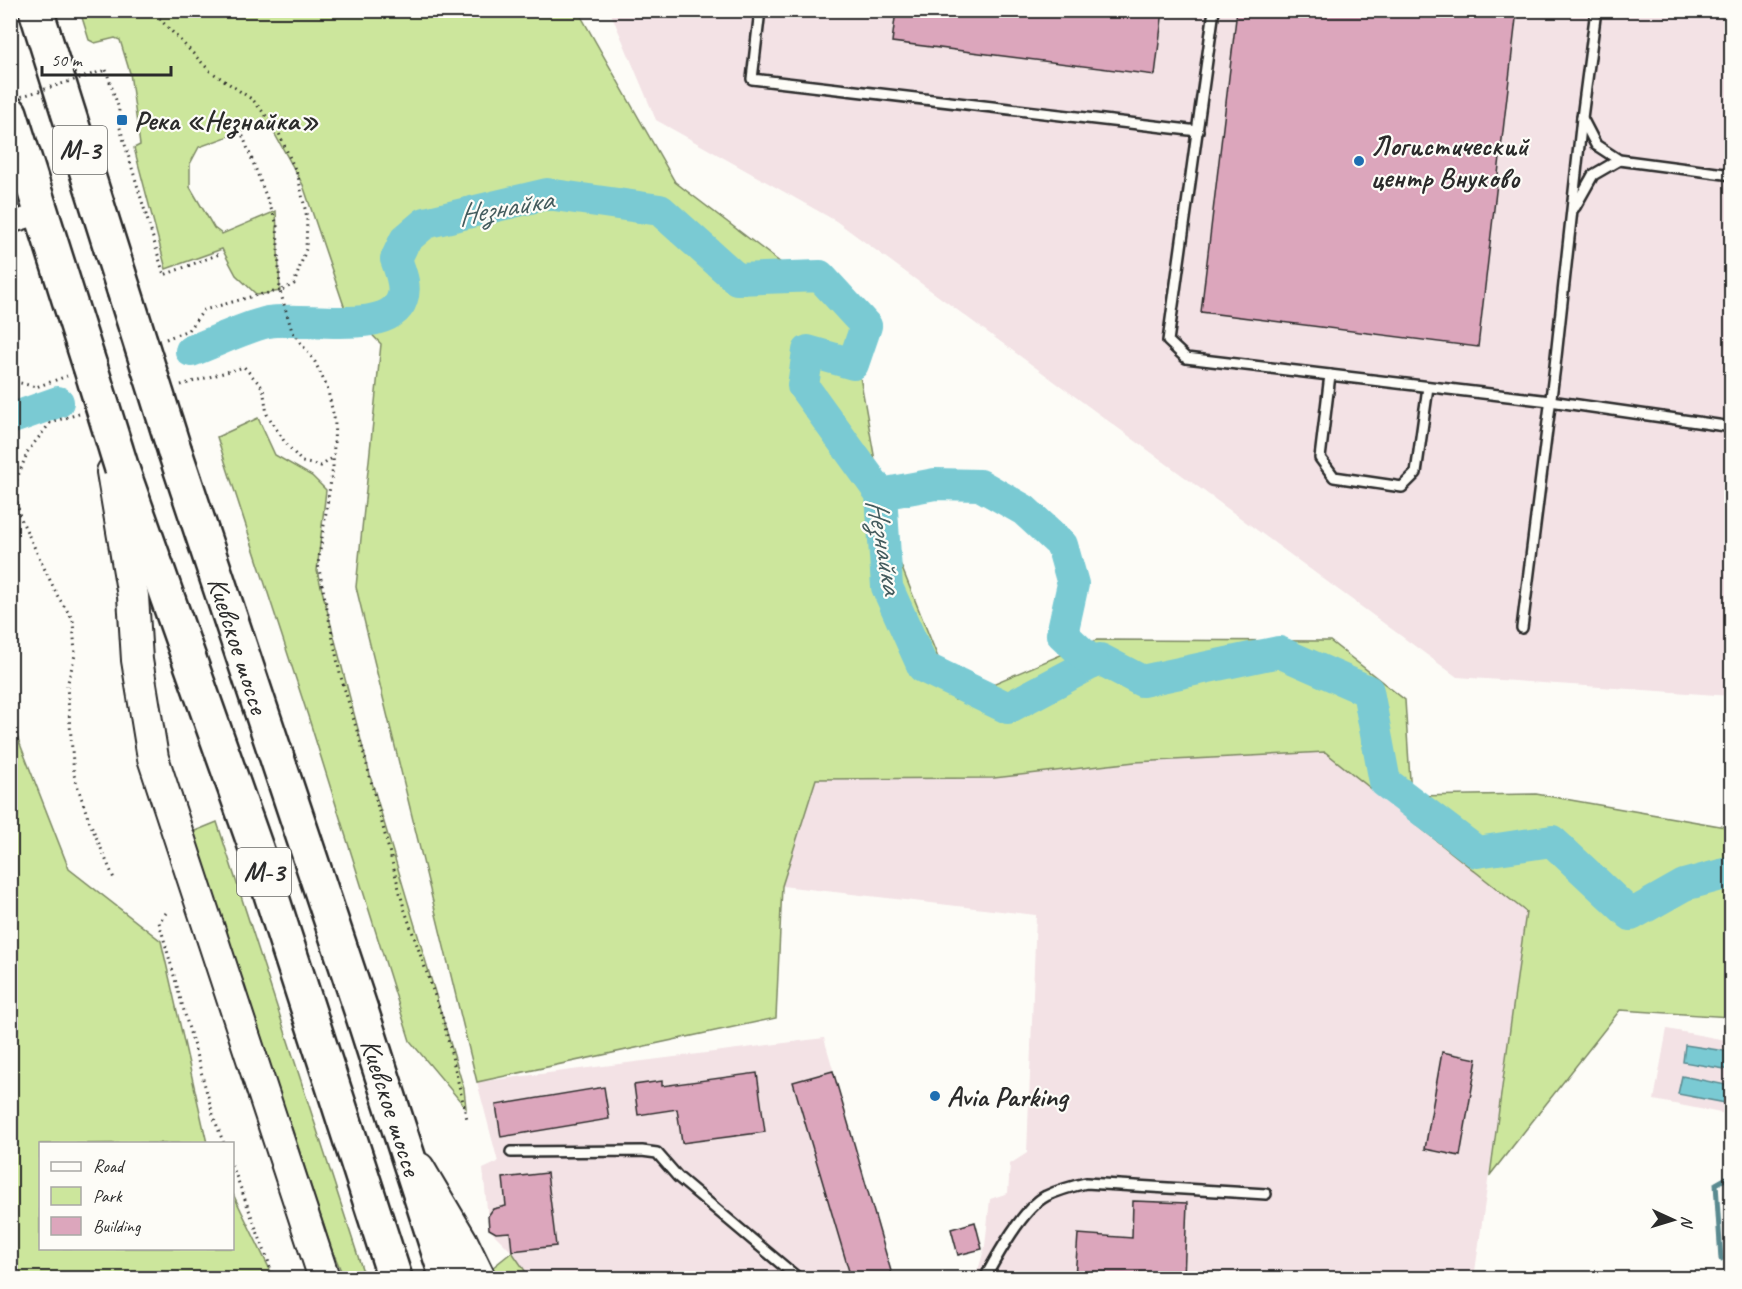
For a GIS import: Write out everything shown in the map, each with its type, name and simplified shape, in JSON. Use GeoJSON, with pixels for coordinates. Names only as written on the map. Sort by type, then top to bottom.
{"type":"FeatureCollection","features":[{"type":"Feature","properties":{"kind":"highway","name":"Киевское шоссе"},"geometry":{"type":"LineString","coordinates":[[36,10],[175,452],[361,1010],[447,1278]]}},
{"type":"Feature","properties":{"kind":"highway","name":"Киевское шоссе"},"geometry":{"type":"LineString","coordinates":[[10,113],[73,310],[117,470],[257,851],[395,1278]]}},
{"type":"Feature","properties":{"kind":"main road"},"geometry":{"type":"LineString","coordinates":[[117,470],[133,596],[137,660],[153,758],[324,1278]]}},
{"type":"Feature","properties":{"kind":"main road"},"geometry":{"type":"LineString","coordinates":[[404,1143],[458,1232],[480,1278]]}},
{"type":"Feature","properties":{"kind":"street"},"geometry":{"type":"LineString","coordinates":[[10,223],[42,213]]}},
{"type":"Feature","properties":{"kind":"lane"},"geometry":{"type":"LineString","coordinates":[[760,10],[752,79],[1198,131]]}},
{"type":"Feature","properties":{"kind":"lane"},"geometry":{"type":"LineString","coordinates":[[1214,10],[1168,341],[1186,358],[1550,401],[1731,427]]}},
{"type":"Feature","properties":{"kind":"lane"},"geometry":{"type":"LineString","coordinates":[[1522,628],[1596,10]]}},
{"type":"Feature","properties":{"kind":"lane"},"geometry":{"type":"LineString","coordinates":[[1582,118],[1596,146],[1619,160],[1731,175]]}},
{"type":"Feature","properties":{"kind":"lane"},"geometry":{"type":"LineString","coordinates":[[1572,213],[1593,175],[1619,160]]}},
{"type":"Feature","properties":{"kind":"lane"},"geometry":{"type":"LineString","coordinates":[[1330,375],[1320,458],[1334,477],[1402,487],[1416,473],[1428,387]]}},
{"type":"Feature","properties":{"kind":"lane"},"geometry":{"type":"LineString","coordinates":[[511,1152],[642,1151],[657,1153],[678,1177],[798,1278]]}},
{"type":"Feature","properties":{"kind":"lane"},"geometry":{"type":"LineString","coordinates":[[985,1278],[1008,1238],[1044,1197],[1086,1182],[1266,1194]]}},
{"type":"Feature","properties":{"kind":"path"},"geometry":{"type":"LineString","coordinates":[[151,10],[210,71],[253,100],[277,129],[298,176],[307,218],[306,249],[294,284],[280,291],[204,310],[188,330],[156,343]]}},
{"type":"Feature","properties":{"kind":"path"},"geometry":{"type":"LineString","coordinates":[[10,100],[106,70],[119,109],[118,121],[164,275],[222,253]]}},
{"type":"Feature","properties":{"kind":"path"},"geometry":{"type":"LineString","coordinates":[[237,121],[277,224],[280,291],[292,331],[315,362],[327,387],[335,422],[333,467],[318,564],[340,674],[364,754],[404,909],[443,1018],[466,1119]]}},
{"type":"Feature","properties":{"kind":"path"},"geometry":{"type":"LineString","coordinates":[[10,378],[13,381],[36,387],[68,375]]}},
{"type":"Feature","properties":{"kind":"path"},"geometry":{"type":"LineString","coordinates":[[166,914],[159,922],[214,1118],[224,1142]]}},
{"type":"Feature","properties":{"kind":"path"},"geometry":{"type":"LineString","coordinates":[[234,1170],[273,1278]]}},
{"type":"Feature","properties":{"kind":"shaded area"},"geometry":{"type":"Polygon","coordinates":[[[610,11],[1731,11],[1731,696],[1457,677],[836,221],[656,120],[610,11]]]}},
{"type":"Feature","properties":{"kind":"shaded area"},"geometry":{"type":"Polygon","coordinates":[[[1325,752],[1527,912],[1474,1278],[971,1278],[979,1267],[985,1246],[990,1199],[1008,1193],[1010,1164],[1027,1153],[1036,915],[782,886],[816,779],[994,778],[1135,762],[1325,752]]]}},
{"type":"Feature","properties":{"kind":"shaded area"},"geometry":{"type":"Polygon","coordinates":[[[1667,1029],[1731,1041],[1731,1115],[1654,1100],[1667,1029]]]}},
{"type":"Feature","properties":{"kind":"shaded area"},"geometry":{"type":"Polygon","coordinates":[[[824,1038],[893,1278],[530,1278],[512,1252],[489,1229],[483,1169],[498,1162],[477,1082],[824,1038]]]}},
{"type":"Feature","properties":{"kind":"green space"},"geometry":{"type":"Polygon","coordinates":[[[80,11],[578,11],[675,182],[849,315],[888,533],[955,700],[1096,640],[1330,641],[1405,700],[1411,796],[1536,794],[1731,828],[1731,1017],[1620,1010],[1490,1175],[1526,912],[1325,752],[1135,762],[994,778],[816,779],[782,886],[776,1018],[477,1082],[356,587],[381,344],[344,306],[303,185],[268,122],[199,147],[190,164],[190,187],[214,228],[222,234],[276,211],[280,291],[257,295],[236,275],[222,249],[166,269],[134,148],[140,145],[130,73],[120,40],[115,38],[95,43],[89,40],[80,11]]]}},
{"type":"Feature","properties":{"kind":"green space"},"geometry":{"type":"Polygon","coordinates":[[[258,418],[275,455],[312,476],[326,490],[317,571],[371,779],[464,1089],[466,1108],[410,1041],[309,719],[217,437],[258,418]]]}},
{"type":"Feature","properties":{"kind":"green space"},"geometry":{"type":"Polygon","coordinates":[[[11,721],[69,869],[161,941],[207,1142],[39,1142],[39,1250],[234,1250],[234,1196],[274,1278],[11,1278],[11,721]]]}},
{"type":"Feature","properties":{"kind":"green space"},"geometry":{"type":"Polygon","coordinates":[[[217,822],[365,1278],[344,1278],[331,1247],[292,1128],[288,1129],[190,833],[217,822]]]}},
{"type":"Feature","properties":{"kind":"green space"},"geometry":{"type":"Polygon","coordinates":[[[512,1252],[530,1278],[496,1278],[492,1268],[512,1252]]]}},
{"type":"Feature","properties":{"kind":"water"},"geometry":{"type":"Polygon","coordinates":[[[1685,1045],[1731,1052],[1731,1070],[1683,1062],[1685,1045]]]}},
{"type":"Feature","properties":{"kind":"water"},"geometry":{"type":"Polygon","coordinates":[[[1682,1076],[1731,1086],[1731,1104],[1678,1094],[1682,1076]]]}},
{"type":"Feature","properties":{"kind":"building"},"geometry":{"type":"Polygon","coordinates":[[[896,10],[1163,10],[1155,75],[892,42],[896,10]]]}},
{"type":"Feature","properties":{"kind":"building","name":"Логистический центр Внуково"},"geometry":{"type":"Polygon","coordinates":[[[1237,10],[1517,10],[1478,347],[1201,312],[1237,10]]]}},
{"type":"Feature","properties":{"kind":"building"},"geometry":{"type":"Polygon","coordinates":[[[1442,1052],[1477,1059],[1460,1156],[1425,1149],[1442,1052]]]}},
{"type":"Feature","properties":{"kind":"building"},"geometry":{"type":"Polygon","coordinates":[[[833,1071],[893,1278],[851,1278],[793,1082],[833,1071]]]}},
{"type":"Feature","properties":{"kind":"building"},"geometry":{"type":"Polygon","coordinates":[[[757,1073],[765,1132],[682,1143],[677,1109],[638,1115],[634,1085],[662,1081],[662,1086],[757,1073]]]}},
{"type":"Feature","properties":{"kind":"building"},"geometry":{"type":"Polygon","coordinates":[[[604,1087],[609,1119],[501,1137],[496,1105],[604,1087]]]}},
{"type":"Feature","properties":{"kind":"building"},"geometry":{"type":"Polygon","coordinates":[[[547,1173],[556,1246],[512,1251],[510,1232],[496,1233],[489,1229],[488,1216],[493,1209],[506,1206],[503,1178],[547,1173]]]}},
{"type":"Feature","properties":{"kind":"building"},"geometry":{"type":"Polygon","coordinates":[[[1133,1201],[1187,1203],[1184,1278],[1075,1278],[1078,1234],[1132,1238],[1133,1201]]]}},
{"type":"Feature","properties":{"kind":"building"},"geometry":{"type":"Polygon","coordinates":[[[975,1222],[982,1249],[958,1255],[951,1229],[975,1222]]]}},
{"type":"Feature","properties":{"kind":"waterway","name":"Незнайка"},"geometry":{"type":"LineString","coordinates":[[191,351],[268,322],[363,321],[380,318],[394,311],[402,299],[404,289],[396,259],[405,240],[425,223],[547,194],[660,210],[737,279],[820,276],[866,326],[853,364],[808,351],[803,386],[881,494],[887,587],[923,667],[1008,708],[1100,659],[1142,681],[1279,652],[1368,691],[1385,782],[1477,852],[1552,841],[1631,915],[1684,885],[1732,872]]}},
{"type":"Feature","properties":{"kind":"waterway","name":"Незнайка"},"geometry":{"type":"LineString","coordinates":[[10,419],[58,402]]}},
{"type":"Feature","properties":{"kind":"waterway"},"geometry":{"type":"LineString","coordinates":[[881,494],[935,484],[980,485],[1024,510],[1062,545],[1073,584],[1062,634],[1093,663]]}},
{"type":"Feature","properties":{"kind":"waterway"},"geometry":{"type":"LineString","coordinates":[[1721,1259],[1716,1184],[1732,1175]]}},
{"type":"Feature","properties":{"kind":"place","name":"Река «Незнайка»"},"geometry":{"type":"Point","coordinates":[122,120]}},
{"type":"Feature","properties":{"kind":"place","name":"Логистический центр Внуково"},"geometry":{"type":"Point","coordinates":[1359,161]}},
{"type":"Feature","properties":{"kind":"place","name":"Avia Parking"},"geometry":{"type":"Point","coordinates":[935,1096]}}]}
